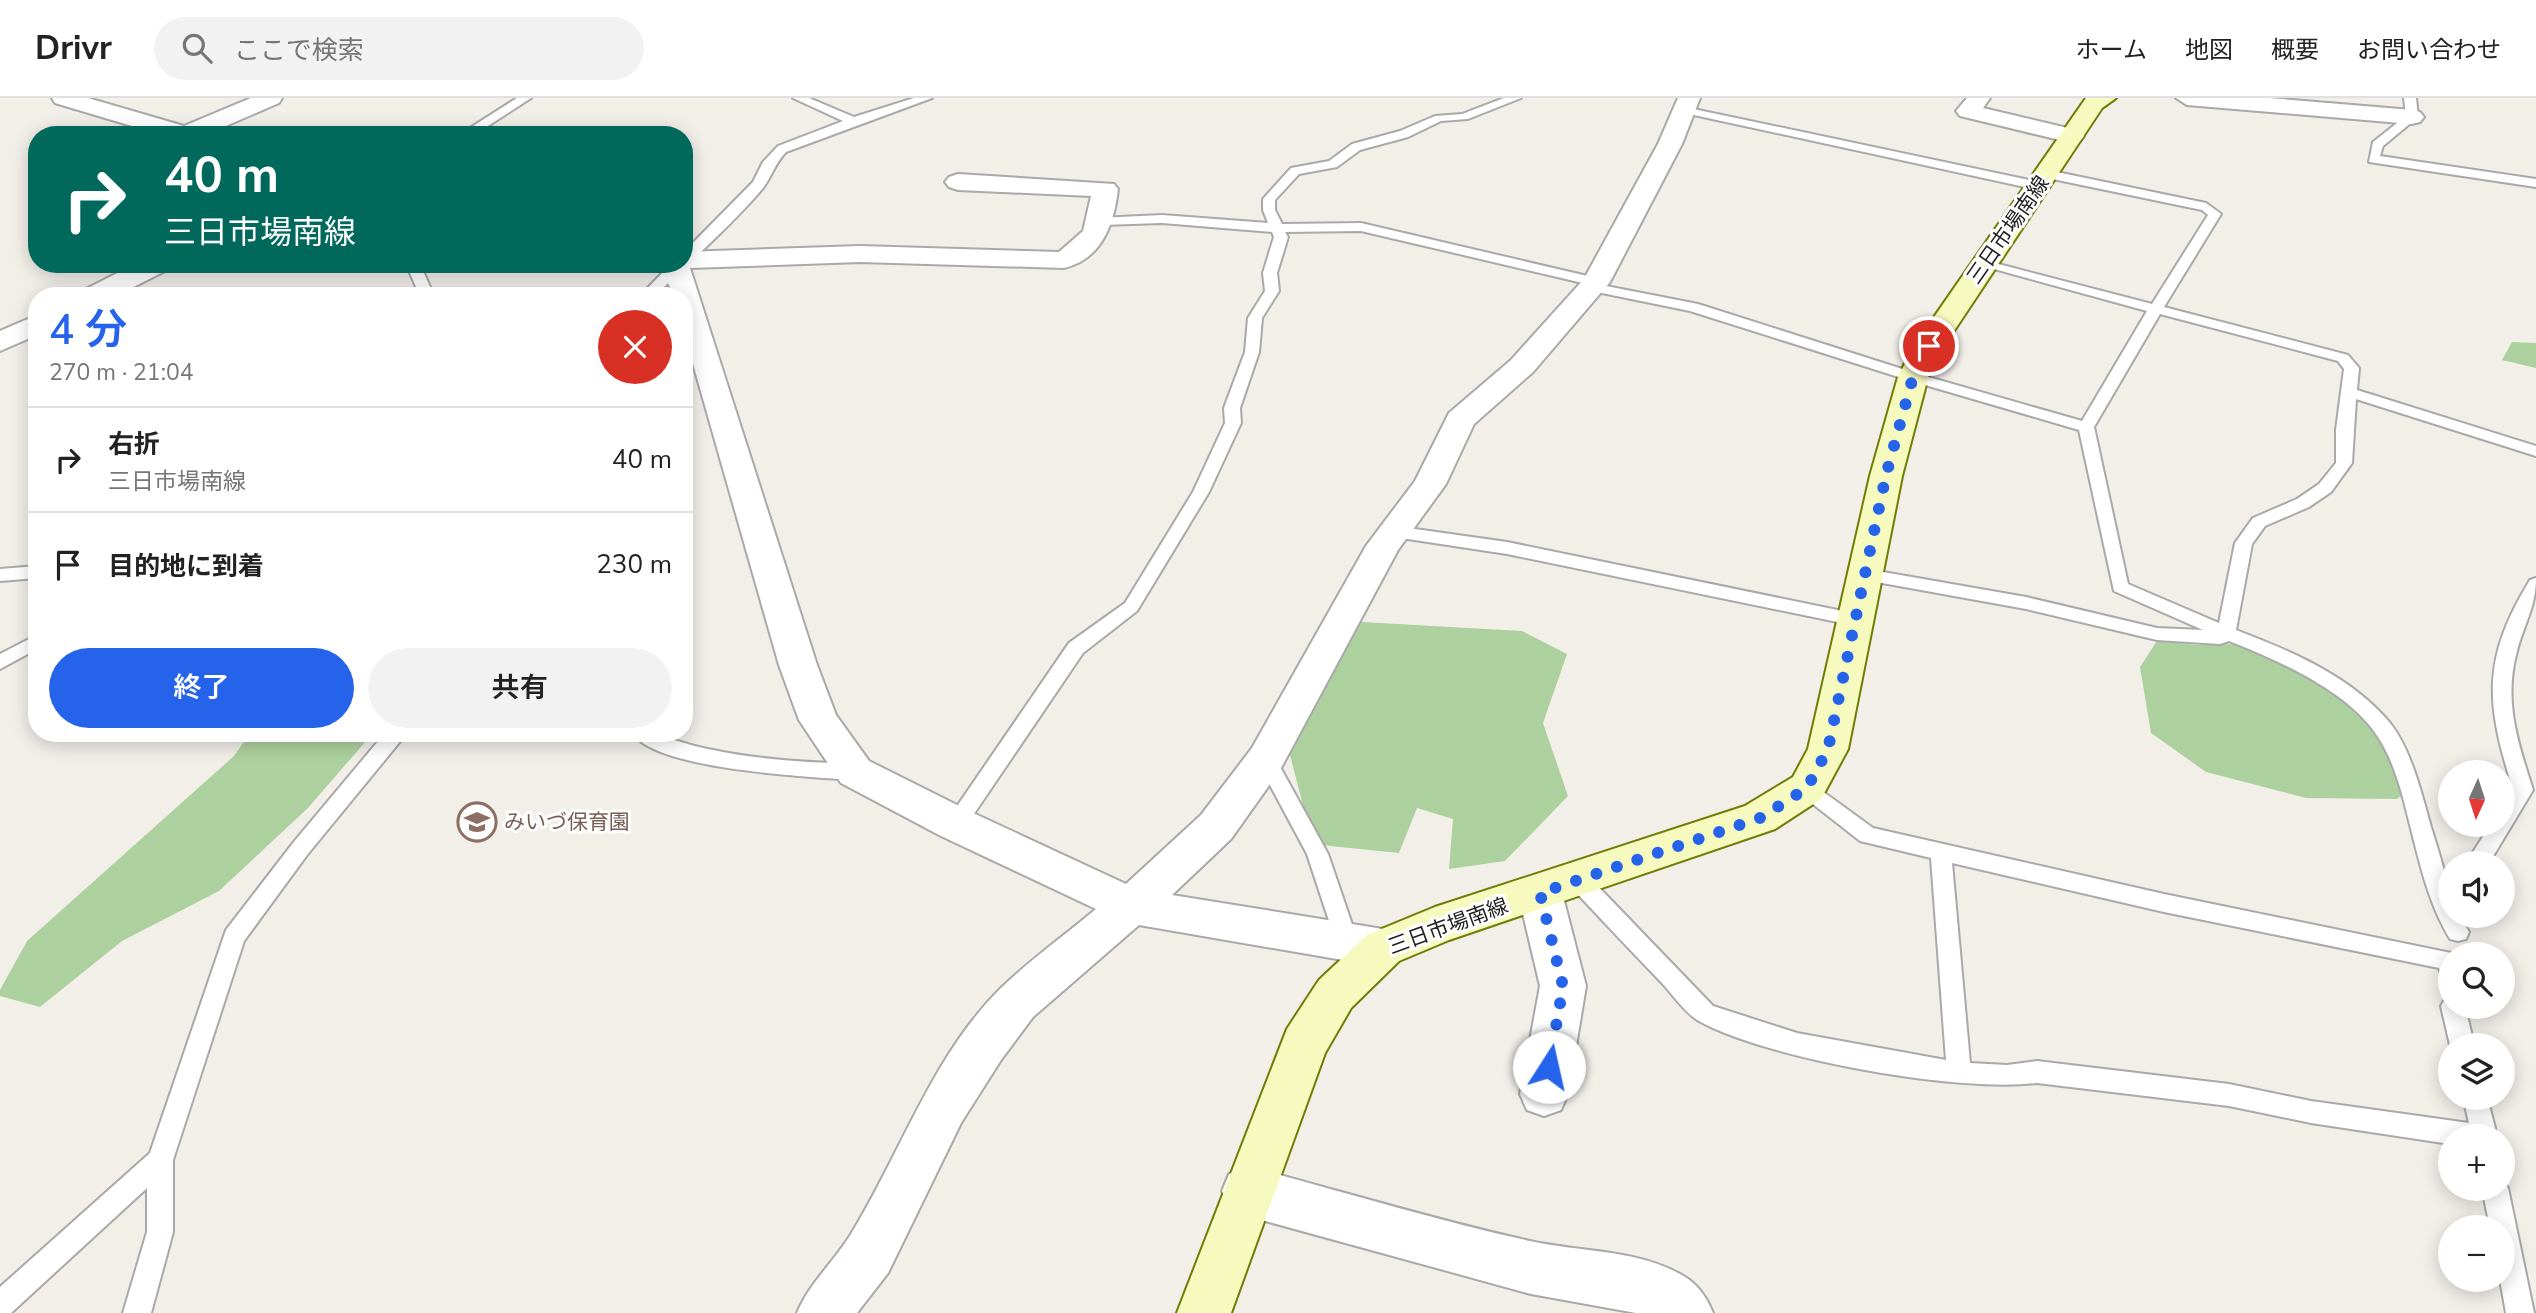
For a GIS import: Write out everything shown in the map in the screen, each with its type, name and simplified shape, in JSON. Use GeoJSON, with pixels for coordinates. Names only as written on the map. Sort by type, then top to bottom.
{"type":"FeatureCollection","features":[{"type":"Feature","properties":{"kind":"main road","name":"三日市場南線"},"geometry":{"type":"LineString","coordinates":[[1204,1313],[1247,1191],[1304,1044],[1365,945],[1559,887],[1760,818],[1807,788],[1828,749],[1886,475],[1913,377],[1929,346],[1983,264],[2094,103],[2104,98]]}},
{"type":"Feature","properties":{"kind":"street"},"geometry":{"type":"LineString","coordinates":[[63,98],[159,126]]}},
{"type":"Feature","properties":{"kind":"street"},"geometry":{"type":"LineString","coordinates":[[206,126],[271,98]]}},
{"type":"Feature","properties":{"kind":"street"},"geometry":{"type":"LineString","coordinates":[[1979,98],[1968,111],[2072,136]]}},
{"type":"Feature","properties":{"kind":"street"},"geometry":{"type":"LineString","coordinates":[[2097,98],[2104,98]]}},
{"type":"Feature","properties":{"kind":"street"},"geometry":{"type":"LineString","coordinates":[[2187,98],[2411,108]]}},
{"type":"Feature","properties":{"kind":"street"},"geometry":{"type":"LineString","coordinates":[[824,1313],[869,1254],[944,1107],[984,1045],[1017,1003],[1131,906],[1216,827],[1266,759],[1394,532],[1430,484],[1460,421],[1522,366],[1594,284],[1670,144],[1687,104]]}},
{"type":"Feature","properties":{"kind":"street"},"geometry":{"type":"LineString","coordinates":[[693,263],[860,254],[1064,260],[1083,249],[1101,221],[1105,189],[958,182]]}},
{"type":"Feature","properties":{"kind":"street"},"geometry":{"type":"LineString","coordinates":[[112,287],[139,273]]}},
{"type":"Feature","properties":{"kind":"street"},"geometry":{"type":"LineString","coordinates":[[693,313],[797,666],[818,720],[856,772],[956,824],[1131,906],[1365,945]]}},
{"type":"Feature","properties":{"kind":"street"},"geometry":{"type":"LineString","coordinates":[[0,342],[28,328]]}},
{"type":"Feature","properties":{"kind":"street"},"geometry":{"type":"LineString","coordinates":[[1544,1094],[1563,986],[1559,887]]}},
{"type":"Feature","properties":{"kind":"street"},"geometry":{"type":"LineString","coordinates":[[1247,1191],[1531,1268],[1606,1279],[1662,1293],[1686,1313]]}},
{"type":"Feature","properties":{"kind":"lane"},"geometry":{"type":"LineString","coordinates":[[480,126],[525,98]]}},
{"type":"Feature","properties":{"kind":"lane"},"geometry":{"type":"LineString","coordinates":[[799,98],[853,121]]}},
{"type":"Feature","properties":{"kind":"lane"},"geometry":{"type":"LineString","coordinates":[[693,249],[759,184],[769,162],[782,149],[853,121],[926,98]]}},
{"type":"Feature","properties":{"kind":"lane"},"geometry":{"type":"LineString","coordinates":[[956,824],[1076,648],[1131,607],[1201,492],[1233,423],[1232,408],[1252,352],[1255,318],[1272,291],[1270,273],[1281,237],[1269,210],[1269,199],[1295,171],[1333,164],[1356,147],[1404,134],[1439,118],[1464,117],[1515,98]]}},
{"type":"Feature","properties":{"kind":"lane"},"geometry":{"type":"LineString","coordinates":[[1687,104],[2043,180],[2206,207],[2215,214],[2178,269],[2160,307],[2086,427],[2120,587],[2227,634],[2288,657],[2354,699],[2384,729],[2408,779],[2438,890]]}},
{"type":"Feature","properties":{"kind":"lane"},"geometry":{"type":"LineString","coordinates":[[2411,108],[2377,145],[2373,159],[2536,183]]}},
{"type":"Feature","properties":{"kind":"lane"},"geometry":{"type":"LineString","coordinates":[[1101,221],[1162,219],[1277,228],[1361,227],[1693,307],[1913,377],[2086,427]]}},
{"type":"Feature","properties":{"kind":"lane"},"geometry":{"type":"LineString","coordinates":[[1866,575],[2026,603],[2157,634],[2220,638],[2227,634],[2244,543],[2259,522],[2303,503],[2325,488],[2344,463],[2344,430],[2352,368],[2343,358],[2160,307],[2124,302],[1983,264]]}},
{"type":"Feature","properties":{"kind":"lane"},"geometry":{"type":"LineString","coordinates":[[656,287],[669,273]]}},
{"type":"Feature","properties":{"kind":"lane"},"geometry":{"type":"LineString","coordinates":[[2349,392],[2536,451]]}},
{"type":"Feature","properties":{"kind":"lane"},"geometry":{"type":"LineString","coordinates":[[1394,532],[1507,548],[1857,620]]}},
{"type":"Feature","properties":{"kind":"lane"},"geometry":{"type":"LineString","coordinates":[[0,575],[28,573]]}},
{"type":"Feature","properties":{"kind":"lane"},"geometry":{"type":"LineString","coordinates":[[2514,760],[2504,728],[2502,680],[2507,644],[2536,584]]}},
{"type":"Feature","properties":{"kind":"lane"},"geometry":{"type":"LineString","coordinates":[[0,662],[28,646]]}},
{"type":"Feature","properties":{"kind":"lane"},"geometry":{"type":"LineString","coordinates":[[137,1313],[160,1232],[160,1160],[234,937],[300,849],[389,742]]}},
{"type":"Feature","properties":{"kind":"lane"},"geometry":{"type":"LineString","coordinates":[[660,742],[672,748],[740,762],[856,772]]}},
{"type":"Feature","properties":{"kind":"lane"},"geometry":{"type":"LineString","coordinates":[[1266,759],[1365,945]]}},
{"type":"Feature","properties":{"kind":"lane"},"geometry":{"type":"LineString","coordinates":[[2515,762],[2524,790],[2515,804]]}},
{"type":"Feature","properties":{"kind":"lane"},"geometry":{"type":"LineString","coordinates":[[1807,788],[1867,835],[2164,903],[2438,958]]}},
{"type":"Feature","properties":{"kind":"lane"},"geometry":{"type":"LineString","coordinates":[[1941,853],[1959,1073]]}},
{"type":"Feature","properties":{"kind":"lane"},"geometry":{"type":"LineString","coordinates":[[1559,887],[1705,1013],[1725,1023],[1830,1051],[1959,1073],[2050,1073],[2229,1095],[2311,1112],[2438,1130]]}},
{"type":"Feature","properties":{"kind":"lane"},"geometry":{"type":"LineString","coordinates":[[0,1305],[160,1160]]}},
{"type":"Feature","properties":{"kind":"lane"},"geometry":{"type":"LineString","coordinates":[[2498,1201],[2521,1313]]}},
{"type":"Feature","properties":{"kind":"green space"},"geometry":{"type":"Polygon","coordinates":[[[2512,342],[2536,343],[2536,368],[2502,360],[2512,342]]]}},
{"type":"Feature","properties":{"kind":"green space"},"geometry":{"type":"Polygon","coordinates":[[[1362,622],[1522,631],[1567,654],[1543,723],[1568,796],[1505,861],[1449,869],[1453,819],[1417,808],[1399,853],[1320,845],[1305,813],[1289,751],[1323,674],[1362,622]]]}},
{"type":"Feature","properties":{"kind":"green space"},"geometry":{"type":"Polygon","coordinates":[[[2157,641],[2197,645],[2236,644],[2260,649],[2348,701],[2379,732],[2404,793],[2397,799],[2306,798],[2206,772],[2151,733],[2140,667],[2157,641]]]}},
{"type":"Feature","properties":{"kind":"green space"},"geometry":{"type":"Polygon","coordinates":[[[244,742],[365,742],[308,808],[219,891],[122,941],[40,1007],[0,996],[0,990],[27,941],[234,756],[244,742]]]}},
{"type":"Feature","properties":{"kind":"place","name":"みいづ保育園"},"geometry":{"type":"Point","coordinates":[477,822]}},
{"type":"Feature","properties":{"kind":"route"},"geometry":{"type":"LineString","coordinates":[[1549,1067],[1563,986],[1540,893],[1760,818],[1807,788],[1828,749],[1838,712],[1886,475],[1913,377],[1929,346]]}}]}
